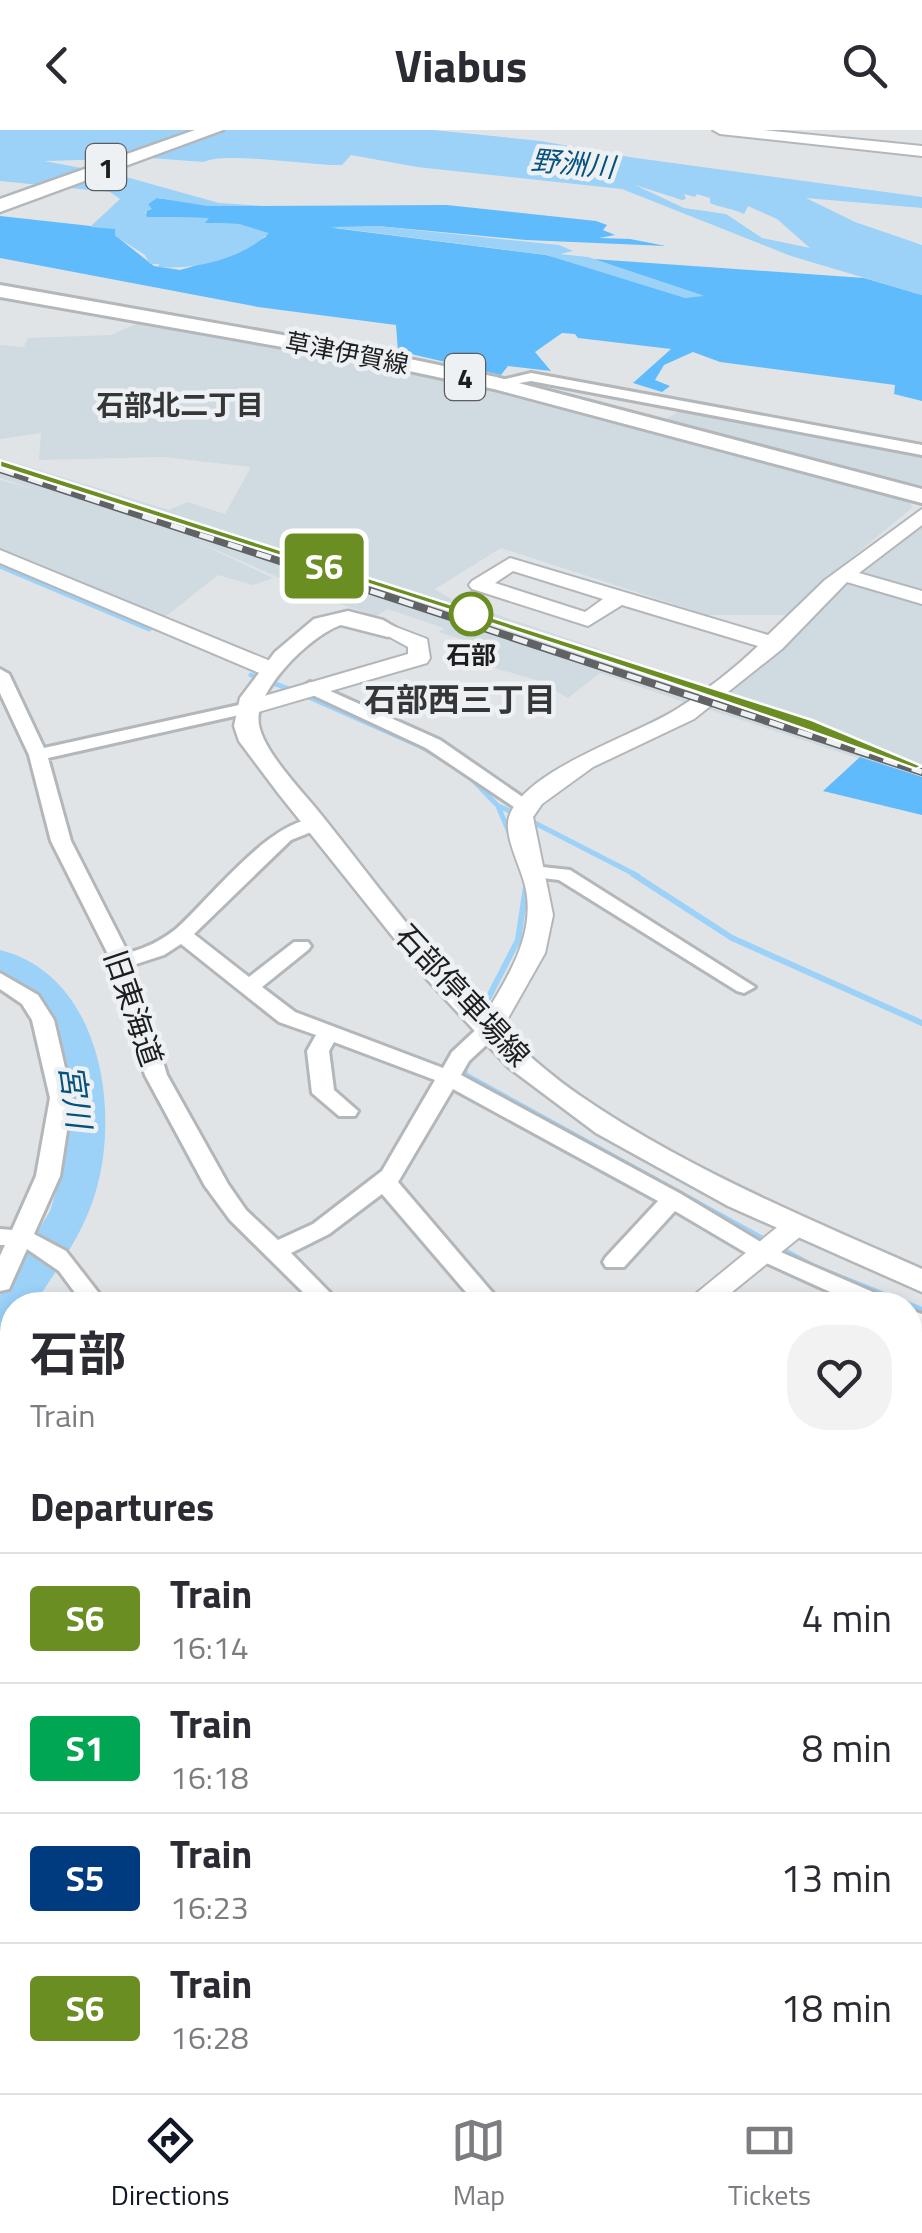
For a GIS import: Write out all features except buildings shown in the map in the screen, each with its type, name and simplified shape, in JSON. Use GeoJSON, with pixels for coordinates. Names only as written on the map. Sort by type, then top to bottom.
{"type":"FeatureCollection","features":[{"type":"Feature","properties":{"kind":"highway","name":"1"},"geometry":{"type":"LineString","coordinates":[[0,196],[187,130]]}},
{"type":"Feature","properties":{"kind":"highway","name":"1"},"geometry":{"type":"LineString","coordinates":[[0,206],[213,130]]}},
{"type":"Feature","properties":{"kind":"main road","name":"草津伊賀線"},"geometry":{"type":"LineString","coordinates":[[0,290],[362,355],[496,384],[922,496]]}},
{"type":"Feature","properties":{"kind":"main road"},"geometry":{"type":"LineString","coordinates":[[279,687],[311,631],[330,620],[354,619],[388,630]]}},
{"type":"Feature","properties":{"kind":"main road","name":"石部停車場線"},"geometry":{"type":"LineString","coordinates":[[279,687],[245,722],[250,742],[443,981],[489,1030],[562,1096],[624,1139],[796,1226],[922,1281]]}},
{"type":"Feature","properties":{"kind":"street"},"geometry":{"type":"LineString","coordinates":[[720,130],[818,136],[922,151]]}},
{"type":"Feature","properties":{"kind":"street"},"geometry":{"type":"LineString","coordinates":[[496,384],[531,377],[922,450]]}},
{"type":"Feature","properties":{"kind":"street"},"geometry":{"type":"LineString","coordinates":[[274,1251],[320,1228],[384,1181],[460,1057],[489,1030],[532,954],[541,915],[522,831],[527,807],[586,762],[674,722],[774,644],[844,575],[922,514]]}},
{"type":"Feature","properties":{"kind":"street"},"geometry":{"type":"LineString","coordinates":[[0,556],[279,687],[434,744],[527,807]]}},
{"type":"Feature","properties":{"kind":"street"},"geometry":{"type":"LineString","coordinates":[[619,598],[588,620],[478,584],[510,564],[774,644]]}},
{"type":"Feature","properties":{"kind":"street"},"geometry":{"type":"LineString","coordinates":[[844,575],[922,598]]}},
{"type":"Feature","properties":{"kind":"street"},"geometry":{"type":"LineString","coordinates":[[38,755],[279,687],[419,658],[419,644],[388,630]]}},
{"type":"Feature","properties":{"kind":"street","name":"旧東海道"},"geometry":{"type":"LineString","coordinates":[[0,674],[38,755],[62,841],[122,962],[156,1075],[217,1186],[238,1215],[317,1292]]}},
{"type":"Feature","properties":{"kind":"street"},"geometry":{"type":"LineString","coordinates":[[122,962],[158,951],[182,934],[284,836],[314,824]]}},
{"type":"Feature","properties":{"kind":"street"},"geometry":{"type":"LineString","coordinates":[[533,872],[563,874],[744,987]]}},
{"type":"Feature","properties":{"kind":"street"},"geometry":{"type":"LineString","coordinates":[[182,934],[287,1017],[450,1078],[674,1198],[761,1252],[851,1292]]}},
{"type":"Feature","properties":{"kind":"street"},"geometry":{"type":"LineString","coordinates":[[250,986],[301,946]]}},
{"type":"Feature","properties":{"kind":"street"},"geometry":{"type":"LineString","coordinates":[[0,978],[30,1000],[43,1020],[61,1098],[48,1176],[10,1239],[0,1283]]}},
{"type":"Feature","properties":{"kind":"street"},"geometry":{"type":"LineString","coordinates":[[328,1032],[318,1052],[324,1093],[347,1112]]}},
{"type":"Feature","properties":{"kind":"street"},"geometry":{"type":"LineString","coordinates":[[384,1181],[480,1292]]}},
{"type":"Feature","properties":{"kind":"street"},"geometry":{"type":"LineString","coordinates":[[615,1262],[674,1198]]}},
{"type":"Feature","properties":{"kind":"street"},"geometry":{"type":"LineString","coordinates":[[713,1292],[796,1226]]}},
{"type":"Feature","properties":{"kind":"street"},"geometry":{"type":"LineString","coordinates":[[10,1239],[68,1261],[88,1292]]}},
{"type":"Feature","properties":{"kind":"shaded area"},"geometry":{"type":"Polygon","coordinates":[[[156,198],[232,206],[447,205],[596,221],[607,225],[603,230],[615,235],[599,238],[666,246],[526,240],[377,226],[334,228],[546,255],[701,295],[593,259],[864,278],[922,295],[922,401],[894,394],[895,385],[720,362],[693,352],[664,365],[655,380],[670,386],[662,392],[633,383],[671,349],[562,333],[535,352],[551,371],[508,366],[501,375],[398,351],[396,325],[258,307],[0,258],[0,216],[118,229],[121,240],[154,266],[180,270],[236,254],[267,236],[239,224],[204,223],[207,218],[146,217],[147,205],[156,198]]]}},
{"type":"Feature","properties":{"kind":"shaded area"},"geometry":{"type":"Polygon","coordinates":[[[138,323],[361,362],[465,385],[910,501],[912,508],[810,592],[793,615],[707,615],[501,548],[435,589],[451,599],[706,685],[687,703],[600,673],[568,698],[536,680],[474,662],[486,648],[439,632],[444,628],[388,609],[376,616],[328,600],[318,590],[291,583],[191,539],[273,578],[253,585],[218,575],[165,617],[0,549],[0,480],[36,490],[0,478],[0,458],[169,510],[187,502],[225,514],[251,467],[164,457],[39,460],[41,433],[0,439],[0,345],[24,347],[28,338],[111,335],[138,323]]]}},
{"type":"Feature","properties":{"kind":"shaded area"},"geometry":{"type":"Polygon","coordinates":[[[679,411],[922,457],[922,489],[663,421],[679,411]]]}},
{"type":"Feature","properties":{"kind":"shaded area"},"geometry":{"type":"Polygon","coordinates":[[[922,524],[922,593],[859,571],[922,524]]]}},
{"type":"Feature","properties":{"kind":"shaded area"},"geometry":{"type":"Polygon","coordinates":[[[847,584],[922,604],[922,779],[707,709],[785,645],[847,584]]]}},
{"type":"Feature","properties":{"kind":"shaded area"},"geometry":{"type":"Polygon","coordinates":[[[860,757],[922,777],[922,815],[823,791],[860,757]]]}},
{"type":"Feature","properties":{"kind":"water","name":"野洲川"},"geometry":{"type":"Polygon","coordinates":[[[0,130],[433,130],[541,141],[629,157],[922,197],[922,208],[806,198],[855,222],[922,245],[922,295],[791,256],[622,189],[417,167],[351,155],[342,165],[248,158],[204,162],[150,158],[44,161],[119,175],[219,203],[264,206],[207,206],[157,198],[148,204],[152,209],[145,212],[147,217],[209,218],[205,223],[239,224],[269,233],[231,256],[187,267],[150,264],[145,255],[115,236],[115,229],[90,227],[120,199],[110,192],[0,181],[0,130]],[[635,185],[684,208],[726,214],[762,238],[810,248],[777,219],[748,206],[744,214],[710,203],[710,198],[697,194],[684,194],[686,199],[635,185]]]}},
{"type":"Feature","properties":{"kind":"water"},"geometry":{"type":"Polygon","coordinates":[[[377,226],[559,245],[573,251],[560,254],[588,257],[704,296],[685,298],[546,255],[329,227],[377,226]]]}},
{"type":"Feature","properties":{"kind":"waterway"},"geometry":{"type":"LineString","coordinates":[[0,566],[149,629]]}},
{"type":"Feature","properties":{"kind":"waterway"},"geometry":{"type":"LineString","coordinates":[[251,675],[292,690]]}},
{"type":"Feature","properties":{"kind":"waterway"},"geometry":{"type":"LineString","coordinates":[[304,695],[422,747],[450,764]]}},
{"type":"Feature","properties":{"kind":"waterway"},"geometry":{"type":"LineString","coordinates":[[469,776],[498,806]]}},
{"type":"Feature","properties":{"kind":"waterway"},"geometry":{"type":"LineString","coordinates":[[498,806],[517,814]]}},
{"type":"Feature","properties":{"kind":"waterway"},"geometry":{"type":"LineString","coordinates":[[498,806],[511,837]]}},
{"type":"Feature","properties":{"kind":"waterway"},"geometry":{"type":"LineString","coordinates":[[529,820],[638,876]]}},
{"type":"Feature","properties":{"kind":"waterway"},"geometry":{"type":"LineString","coordinates":[[633,874],[732,938],[922,1023]]}},
{"type":"Feature","properties":{"kind":"waterway"},"geometry":{"type":"LineString","coordinates":[[480,1014],[518,940],[526,887]]}},
{"type":"Feature","properties":{"kind":"waterway","name":"宮川"},"geometry":{"type":"LineString","coordinates":[[0,960],[41,986],[60,1008],[76,1050],[84,1101],[84,1153],[75,1197],[56,1239],[22,1292]]}},
{"type":"Feature","properties":{"kind":"waterway"},"geometry":{"type":"LineString","coordinates":[[463,1061],[465,1075],[812,1266],[877,1292]]}},
{"type":"Feature","properties":{"kind":"railway"},"geometry":{"type":"LineString","coordinates":[[0,469],[922,772]]}},
{"type":"Feature","properties":{"kind":"train","name":"S6"},"geometry":{"type":"LineString","coordinates":[[0,464],[397,589],[922,766]]}},
{"type":"Feature","properties":{"kind":"place","name":"石部"},"geometry":{"type":"Point","coordinates":[471,614]}},
{"type":"Feature","properties":{"kind":"district","name":"石部北二丁目"},"geometry":{"type":"Point","coordinates":[180,404]}},
{"type":"Feature","properties":{"kind":"district","name":"石部西三丁目"},"geometry":{"type":"Point","coordinates":[460,699]}}]}
